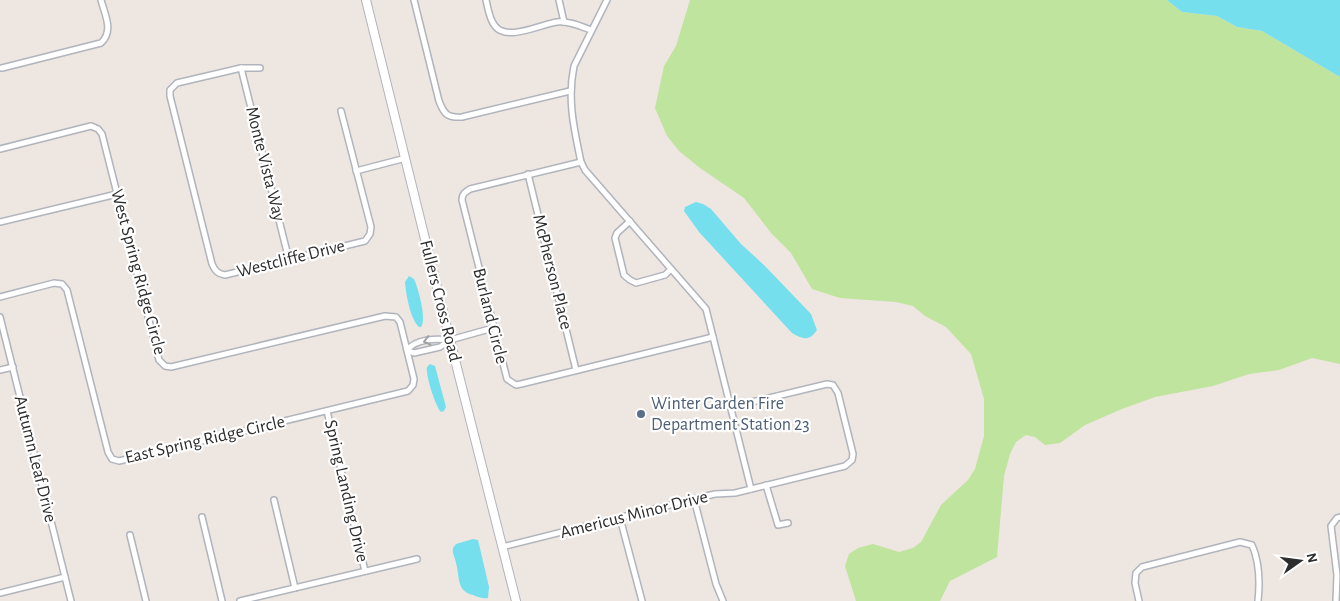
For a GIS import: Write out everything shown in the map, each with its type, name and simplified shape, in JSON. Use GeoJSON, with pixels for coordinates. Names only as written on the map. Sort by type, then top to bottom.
{"type":"FeatureCollection","features":[{"type":"Feature","properties":{"kind":"street"},"geometry":{"type":"LineString","coordinates":[[2,68],[101,43],[107,38],[108,25],[101,0]]}},
{"type":"Feature","properties":{"kind":"street","name":"Fullers Cross Road"},"geometry":{"type":"LineString","coordinates":[[366,0],[516,601]]}},
{"type":"Feature","properties":{"kind":"street"},"geometry":{"type":"LineString","coordinates":[[414,0],[439,101],[446,114],[453,118],[462,117],[570,91]]}},
{"type":"Feature","properties":{"kind":"street"},"geometry":{"type":"LineString","coordinates":[[486,0],[495,26],[500,31],[507,33],[556,22],[564,22],[591,30]]}},
{"type":"Feature","properties":{"kind":"street"},"geometry":{"type":"LineString","coordinates":[[559,0],[564,22]]}},
{"type":"Feature","properties":{"kind":"street"},"geometry":{"type":"LineString","coordinates":[[607,0],[574,66],[570,91],[575,136],[582,162],[585,170],[706,308],[752,489]]}},
{"type":"Feature","properties":{"kind":"street","name":"Westcliffe Drive"},"geometry":{"type":"LineString","coordinates":[[260,68],[240,68],[177,83],[170,90],[212,264],[219,274],[225,276],[365,241],[370,234],[371,227],[341,111]]}},
{"type":"Feature","properties":{"kind":"street","name":"Monte Vista Way"},"geometry":{"type":"LineString","coordinates":[[240,68],[289,260]]}},
{"type":"Feature","properties":{"kind":"street","name":"West Spring Ridge Circle"},"geometry":{"type":"LineString","coordinates":[[0,149],[92,126],[102,134],[159,360],[165,366],[172,367],[385,316],[396,317],[400,322],[407,350]]}},
{"type":"Feature","properties":{"kind":"street"},"geometry":{"type":"LineString","coordinates":[[356,171],[406,158]]}},
{"type":"Feature","properties":{"kind":"street","name":"Burland Circle"},"geometry":{"type":"LineString","coordinates":[[582,162],[470,188],[462,196],[507,379],[516,384],[521,384],[713,337]]}},
{"type":"Feature","properties":{"kind":"street","name":"McPherson Place"},"geometry":{"type":"LineString","coordinates":[[528,174],[576,370]]}},
{"type":"Feature","properties":{"kind":"street"},"geometry":{"type":"LineString","coordinates":[[0,222],[117,194]]}},
{"type":"Feature","properties":{"kind":"street"},"geometry":{"type":"LineString","coordinates":[[630,221],[617,232],[615,238],[624,275],[636,282],[665,275],[671,269]]}},
{"type":"Feature","properties":{"kind":"street","name":"East Spring Ridge Circle"},"geometry":{"type":"LineString","coordinates":[[0,297],[54,283],[62,284],[67,290],[108,452],[112,459],[122,461],[408,391],[413,386],[414,379],[407,350]]}},
{"type":"Feature","properties":{"kind":"street","name":"Autumn Leaf Drive"},"geometry":{"type":"LineString","coordinates":[[0,317],[71,601]]}},
{"type":"Feature","properties":{"kind":"street"},"geometry":{"type":"LineString","coordinates":[[450,340],[438,338],[412,345],[407,350],[414,353],[440,346],[450,340],[493,328]]}},
{"type":"Feature","properties":{"kind":"street"},"geometry":{"type":"LineString","coordinates":[[0,370],[13,367]]}},
{"type":"Feature","properties":{"kind":"street","name":"Americus Minor Drive"},"geometry":{"type":"LineString","coordinates":[[502,547],[694,499],[752,489],[845,466],[852,460],[853,454],[838,393],[833,385],[827,384],[731,407]]}},
{"type":"Feature","properties":{"kind":"street","name":"Spring Landing Drive"},"geometry":{"type":"LineString","coordinates":[[327,411],[365,571]]}},
{"type":"Feature","properties":{"kind":"street"},"geometry":{"type":"LineString","coordinates":[[766,485],[778,525],[788,523]]}},
{"type":"Feature","properties":{"kind":"street"},"geometry":{"type":"LineString","coordinates":[[694,499],[716,584],[723,601]]}},
{"type":"Feature","properties":{"kind":"street"},"geometry":{"type":"LineString","coordinates":[[274,500],[295,588]]}},
{"type":"Feature","properties":{"kind":"street"},"geometry":{"type":"LineString","coordinates":[[202,517],[222,601]]}},
{"type":"Feature","properties":{"kind":"street"},"geometry":{"type":"LineString","coordinates":[[1336,601],[1337,575],[1331,526],[1340,517]]}},
{"type":"Feature","properties":{"kind":"street"},"geometry":{"type":"LineString","coordinates":[[620,518],[642,601]]}},
{"type":"Feature","properties":{"kind":"street"},"geometry":{"type":"LineString","coordinates":[[130,535],[146,601]]}},
{"type":"Feature","properties":{"kind":"street"},"geometry":{"type":"LineString","coordinates":[[1139,601],[1135,582],[1136,573],[1142,567],[1240,542],[1252,545],[1257,556],[1258,601]]}},
{"type":"Feature","properties":{"kind":"street"},"geometry":{"type":"LineString","coordinates":[[240,601],[417,558]]}},
{"type":"Feature","properties":{"kind":"street"},"geometry":{"type":"LineString","coordinates":[[0,593],[65,577]]}},
{"type":"Feature","properties":{"kind":"green space"},"geometry":{"type":"Polygon","coordinates":[[[690,0],[1167,0],[1182,12],[1217,16],[1237,27],[1262,31],[1340,77],[1340,364],[1312,358],[1279,370],[1249,374],[1213,386],[1155,397],[1085,425],[1060,443],[1045,445],[1035,437],[1026,435],[1016,442],[1010,454],[1004,476],[997,557],[950,581],[940,601],[856,601],[845,566],[849,554],[858,548],[873,544],[899,552],[913,548],[921,542],[941,505],[968,480],[975,469],[984,436],[984,399],[971,354],[946,327],[925,316],[913,306],[896,302],[840,298],[812,289],[791,253],[772,234],[744,198],[700,168],[679,151],[667,136],[655,108],[664,66],[676,46],[690,0]]]}},
{"type":"Feature","properties":{"kind":"water"},"geometry":{"type":"Polygon","coordinates":[[[1167,0],[1340,0],[1340,77],[1262,31],[1237,27],[1217,16],[1182,12],[1167,0]]]}},
{"type":"Feature","properties":{"kind":"water"},"geometry":{"type":"Polygon","coordinates":[[[696,202],[711,209],[741,244],[811,314],[817,330],[814,334],[808,338],[802,338],[792,333],[699,232],[684,211],[685,207],[696,202]]]}},
{"type":"Feature","properties":{"kind":"water"},"geometry":{"type":"Polygon","coordinates":[[[409,276],[414,279],[420,296],[423,317],[421,327],[413,318],[409,306],[405,282],[409,276]]]}},
{"type":"Feature","properties":{"kind":"water"},"geometry":{"type":"Polygon","coordinates":[[[430,364],[435,366],[446,407],[441,412],[434,399],[428,380],[427,366],[430,364]]]}},
{"type":"Feature","properties":{"kind":"water"},"geometry":{"type":"Polygon","coordinates":[[[473,539],[478,540],[489,587],[488,598],[480,598],[468,593],[461,587],[453,548],[456,544],[473,539]]]}},
{"type":"Feature","properties":{"kind":"place","name":"Winter Garden Fire Department Station 23"},"geometry":{"type":"Point","coordinates":[641,414]}}]}
